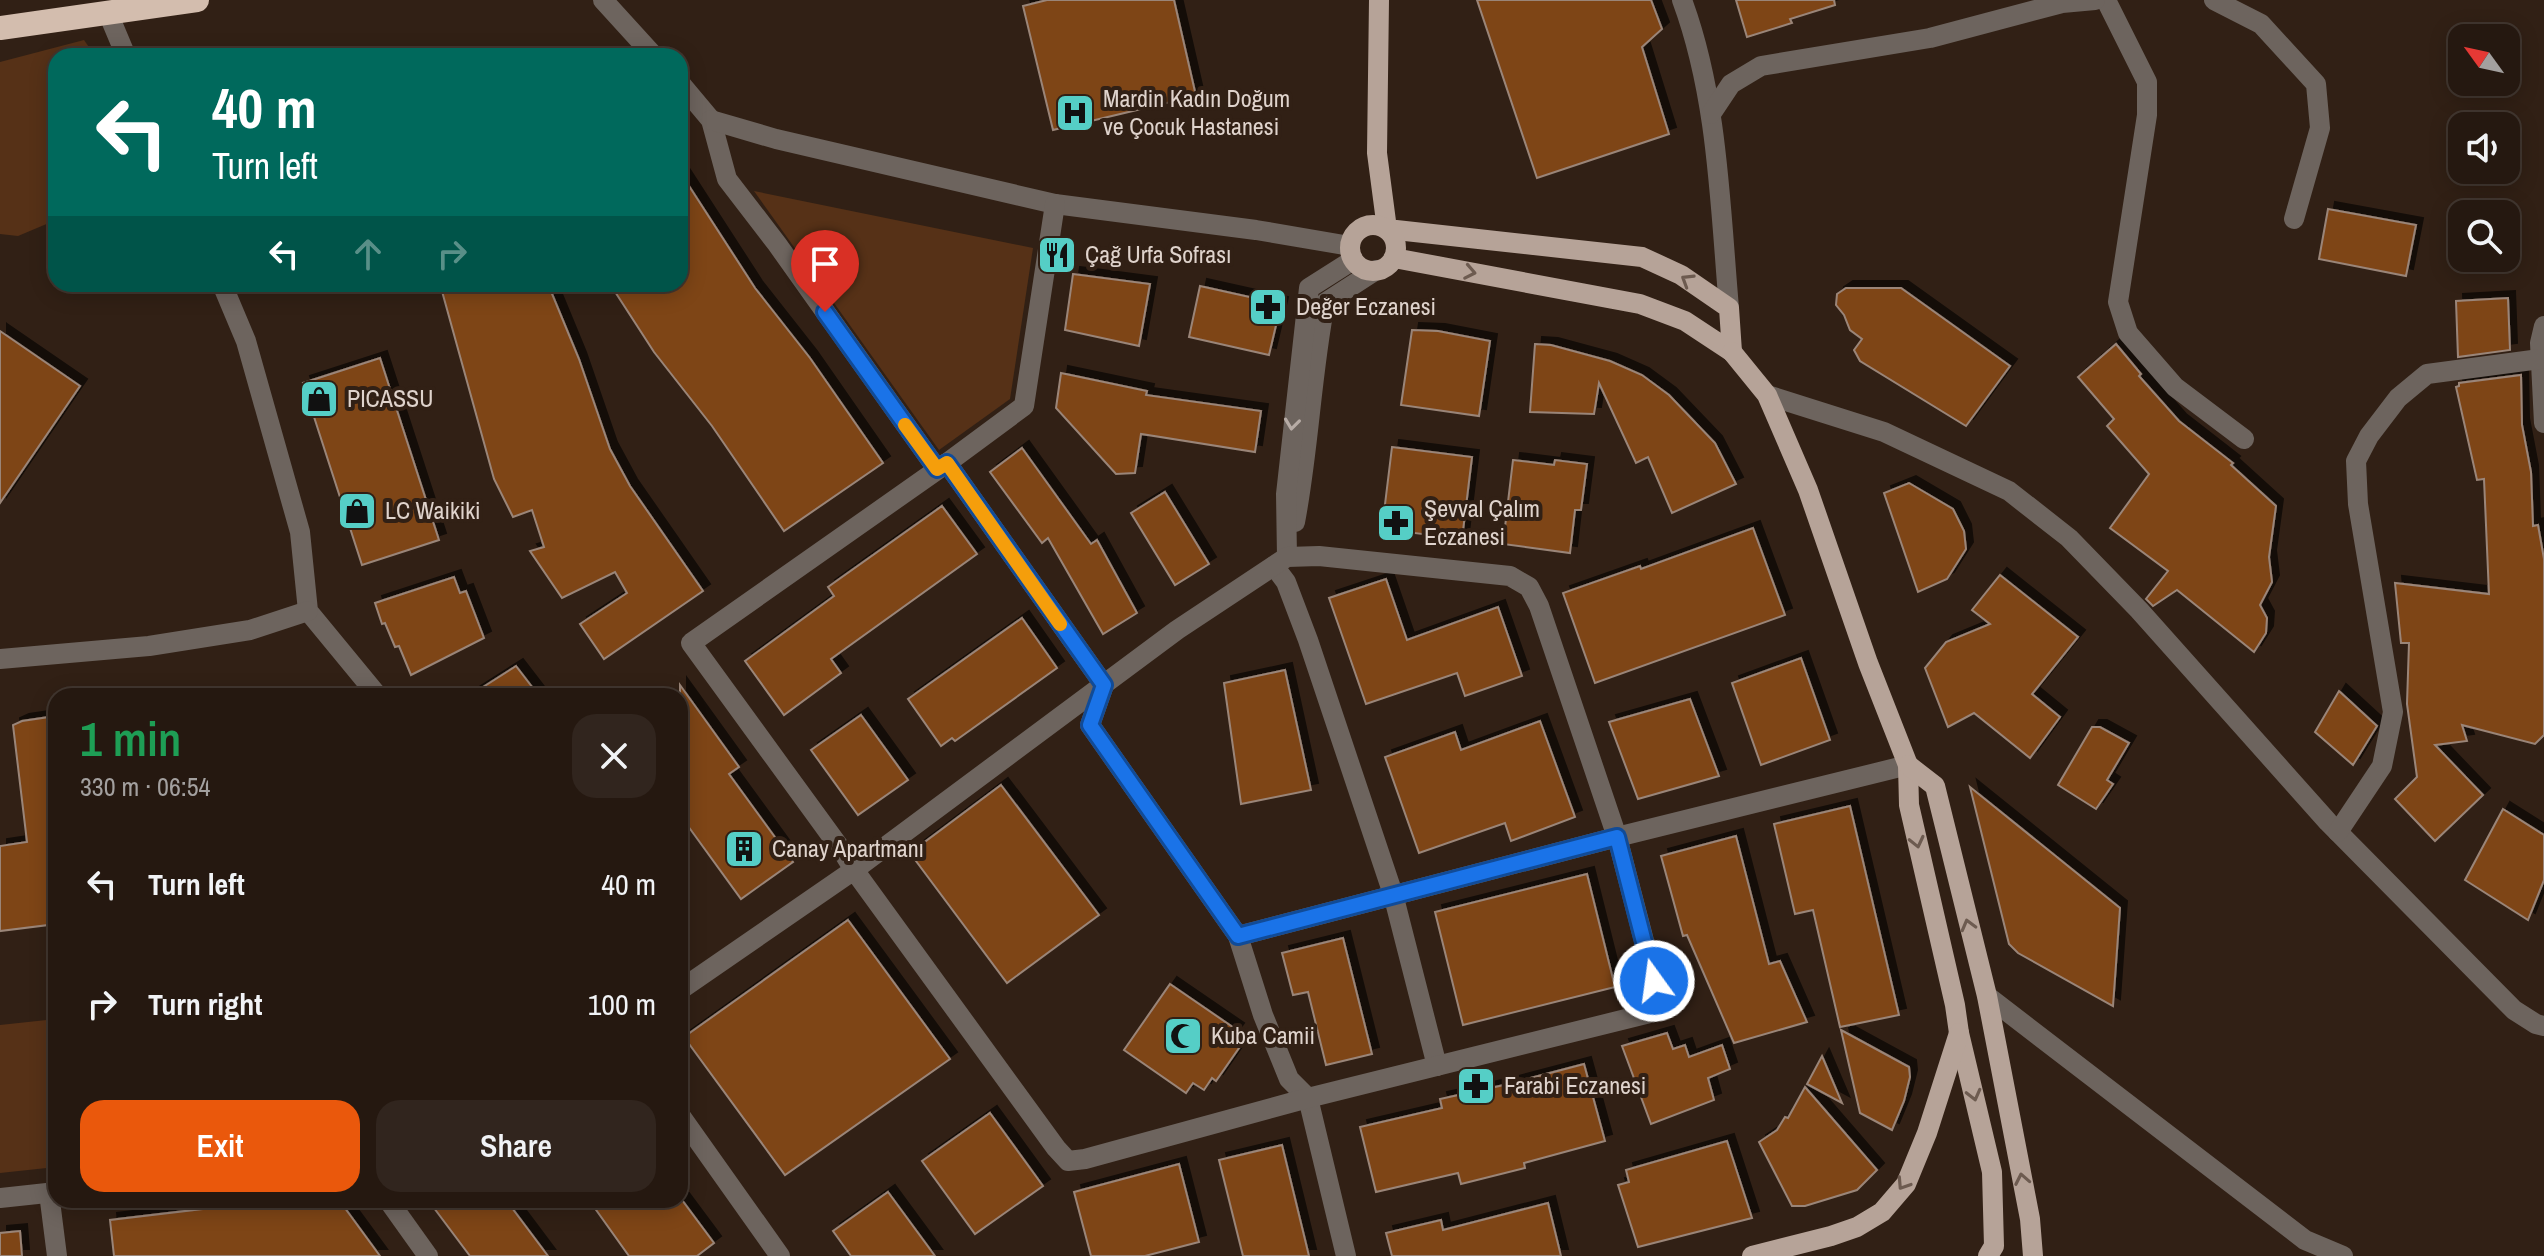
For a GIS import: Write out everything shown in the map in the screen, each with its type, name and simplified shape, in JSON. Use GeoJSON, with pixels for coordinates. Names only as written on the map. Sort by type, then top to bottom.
{"type":"FeatureCollection","features":[{"type":"Feature","properties":{"kind":"highway"},"geometry":{"type":"LineString","coordinates":[[0,28],[197,0]]}},
{"type":"Feature","properties":{"kind":"main road"},"geometry":{"type":"LineString","coordinates":[[1379,0],[1377,153],[1387,229],[1395,243],[1394,258],[1383,268],[1363,268],[1352,253],[1355,233],[1374,225],[1387,229],[1642,257],[1681,275],[1729,308],[1732,352]]}},
{"type":"Feature","properties":{"kind":"main road"},"geometry":{"type":"LineString","coordinates":[[1394,258],[1640,304],[1685,321],[1732,352],[1767,395],[1808,490],[1868,663],[1908,765],[1909,805],[1992,1172],[1994,1246],[1988,1256]]}},
{"type":"Feature","properties":{"kind":"main road"},"geometry":{"type":"LineString","coordinates":[[1908,765],[1935,786],[1987,996],[2030,1219],[2033,1256]]}},
{"type":"Feature","properties":{"kind":"main road"},"geometry":{"type":"LineString","coordinates":[[1752,1256],[1831,1236],[1857,1227],[1882,1212],[1906,1184],[1927,1133],[1959,1033]]}},
{"type":"Feature","properties":{"kind":"street"},"geometry":{"type":"LineString","coordinates":[[603,0],[647,48]]}},
{"type":"Feature","properties":{"kind":"street"},"geometry":{"type":"LineString","coordinates":[[1682,0],[1691,25],[1711,114],[1729,308]]}},
{"type":"Feature","properties":{"kind":"street"},"geometry":{"type":"LineString","coordinates":[[1711,114],[1731,84],[1761,66],[1930,38],[2062,3],[2095,0]]}},
{"type":"Feature","properties":{"kind":"street"},"geometry":{"type":"LineString","coordinates":[[2106,0],[2147,82],[2147,115],[2118,302],[2128,333],[2175,387],[2244,439]]}},
{"type":"Feature","properties":{"kind":"street"},"geometry":{"type":"LineString","coordinates":[[2214,0],[2261,24],[2316,84],[2320,128],[2294,219]]}},
{"type":"Feature","properties":{"kind":"street"},"geometry":{"type":"LineString","coordinates":[[108,13],[123,48]]}},
{"type":"Feature","properties":{"kind":"street"},"geometry":{"type":"LineString","coordinates":[[688,93],[711,120],[727,179],[1104,685]]}},
{"type":"Feature","properties":{"kind":"street"},"geometry":{"type":"LineString","coordinates":[[711,120],[776,139],[1055,204],[1256,230],[1352,253]]}},
{"type":"Feature","properties":{"kind":"street"},"geometry":{"type":"LineString","coordinates":[[688,984],[854,870],[1177,630],[1281,562],[1319,556],[1510,576],[1529,587],[1539,606],[1617,837],[1662,1010],[1068,1161],[991,1062],[854,870],[691,643],[1024,406],[1055,204]]}},
{"type":"Feature","properties":{"kind":"street"},"geometry":{"type":"LineString","coordinates":[[1352,253],[1309,288],[1281,562],[1393,894],[1437,1066]]}},
{"type":"Feature","properties":{"kind":"street"},"geometry":{"type":"LineString","coordinates":[[1281,562],[1304,468],[1315,353],[1325,303],[1376,270]]}},
{"type":"Feature","properties":{"kind":"street"},"geometry":{"type":"LineString","coordinates":[[225,292],[246,341],[300,532],[308,611],[371,688]]}},
{"type":"Feature","properties":{"kind":"street"},"geometry":{"type":"LineString","coordinates":[[2544,326],[2540,343],[2544,423]]}},
{"type":"Feature","properties":{"kind":"street"},"geometry":{"type":"LineString","coordinates":[[2338,832],[2382,766],[2393,712],[2358,504],[2356,461],[2369,436],[2398,398],[2427,374],[2540,359]]}},
{"type":"Feature","properties":{"kind":"street"},"geometry":{"type":"LineString","coordinates":[[1767,395],[1884,432],[2009,491],[2069,538],[2119,589],[2338,832],[2514,1010],[2544,1026]]}},
{"type":"Feature","properties":{"kind":"street"},"geometry":{"type":"LineString","coordinates":[[0,659],[149,646],[221,635],[250,630],[308,611]]}},
{"type":"Feature","properties":{"kind":"street"},"geometry":{"type":"LineString","coordinates":[[1104,685],[1090,725],[1238,936],[1263,1015],[1289,1079],[1308,1098],[1346,1256]]}},
{"type":"Feature","properties":{"kind":"street"},"geometry":{"type":"LineString","coordinates":[[1238,936],[1908,765]]}},
{"type":"Feature","properties":{"kind":"street"},"geometry":{"type":"LineString","coordinates":[[1987,996],[2305,1240],[2343,1256]]}},
{"type":"Feature","properties":{"kind":"street"},"geometry":{"type":"LineString","coordinates":[[688,1126],[780,1256]]}},
{"type":"Feature","properties":{"kind":"street"},"geometry":{"type":"LineString","coordinates":[[0,1198],[48,1192]]}},
{"type":"Feature","properties":{"kind":"street"},"geometry":{"type":"LineString","coordinates":[[53,1208],[57,1256]]}},
{"type":"Feature","properties":{"kind":"street"},"geometry":{"type":"LineString","coordinates":[[394,1208],[428,1256]]}},
{"type":"Feature","properties":{"kind":"shaded area"},"geometry":{"type":"Polygon","coordinates":[[[84,40],[90,48],[53,48],[84,40]]]}},
{"type":"Feature","properties":{"kind":"shaded area"},"geometry":{"type":"Polygon","coordinates":[[[48,49],[48,223],[18,236],[0,234],[0,62],[48,49]]]}},
{"type":"Feature","properties":{"kind":"shaded area"},"geometry":{"type":"Polygon","coordinates":[[[754,191],[1033,248],[1010,399],[939,450],[754,191]]]}},
{"type":"Feature","properties":{"kind":"shaded area"},"geometry":{"type":"Polygon","coordinates":[[[48,1020],[48,1168],[0,1173],[0,1025],[48,1020]]]}},
{"type":"Feature","properties":{"kind":"building"},"geometry":{"type":"Polygon","coordinates":[[[1047,0],[1174,0],[1196,96],[1053,130],[1023,6],[1047,0]]]}},
{"type":"Feature","properties":{"kind":"building"},"geometry":{"type":"Polygon","coordinates":[[[1477,0],[1651,0],[1662,29],[1642,47],[1669,134],[1537,178],[1477,0]]]}},
{"type":"Feature","properties":{"kind":"building"},"geometry":{"type":"Polygon","coordinates":[[[1736,0],[1834,0],[1835,5],[1747,37],[1736,0]]]}},
{"type":"Feature","properties":{"kind":"building"},"geometry":{"type":"Polygon","coordinates":[[[688,184],[755,288],[810,358],[883,463],[784,531],[712,426],[654,352],[615,292],[688,292],[688,184]]]}},
{"type":"Feature","properties":{"kind":"building"},"geometry":{"type":"Polygon","coordinates":[[[2328,209],[2416,225],[2406,276],[2319,259],[2328,209]]]}},
{"type":"Feature","properties":{"kind":"building"},"geometry":{"type":"Polygon","coordinates":[[[1073,274],[1150,284],[1139,346],[1065,330],[1073,274]]]}},
{"type":"Feature","properties":{"kind":"building"},"geometry":{"type":"Polygon","coordinates":[[[1200,286],[1281,304],[1269,355],[1189,337],[1200,286]]]}},
{"type":"Feature","properties":{"kind":"building"},"geometry":{"type":"Polygon","coordinates":[[[1846,288],[1901,288],[2010,366],[1966,426],[1860,361],[1854,350],[1862,339],[1850,330],[1836,305],[1837,294],[1846,288]]]}},
{"type":"Feature","properties":{"kind":"building"},"geometry":{"type":"Polygon","coordinates":[[[442,292],[551,292],[579,359],[610,449],[630,486],[703,591],[604,659],[580,624],[627,593],[615,572],[562,598],[530,551],[544,547],[532,510],[513,517],[494,479],[442,292]]]}},
{"type":"Feature","properties":{"kind":"building"},"geometry":{"type":"Polygon","coordinates":[[[2508,298],[2510,350],[2458,357],[2456,301],[2508,298]]]}},
{"type":"Feature","properties":{"kind":"building"},"geometry":{"type":"Polygon","coordinates":[[[1412,330],[1438,331],[1490,341],[1479,416],[1401,405],[1412,330]]]}},
{"type":"Feature","properties":{"kind":"building"},"geometry":{"type":"Polygon","coordinates":[[[0,331],[80,386],[0,503],[0,331]]]}},
{"type":"Feature","properties":{"kind":"building"},"geometry":{"type":"Polygon","coordinates":[[[1535,344],[1551,345],[1610,361],[1642,375],[1669,395],[1715,443],[1736,484],[1672,513],[1648,457],[1636,463],[1599,383],[1594,414],[1530,412],[1535,344]]]}},
{"type":"Feature","properties":{"kind":"building"},"geometry":{"type":"Polygon","coordinates":[[[2116,344],[2141,374],[2139,376],[2179,421],[2233,463],[2231,465],[2276,506],[2269,557],[2272,582],[2260,605],[2267,618],[2266,633],[2254,652],[2177,590],[2153,606],[2146,599],[2168,571],[2110,528],[2149,474],[2107,426],[2114,419],[2078,377],[2116,344]]]}},
{"type":"Feature","properties":{"kind":"building"},"geometry":{"type":"Polygon","coordinates":[[[380,358],[439,540],[362,565],[303,383],[380,358]]]}},
{"type":"Feature","properties":{"kind":"building"},"geometry":{"type":"Polygon","coordinates":[[[1061,373],[1147,391],[1146,395],[1261,411],[1255,452],[1141,434],[1135,473],[1116,474],[1056,408],[1061,373]]]}},
{"type":"Feature","properties":{"kind":"building"},"geometry":{"type":"Polygon","coordinates":[[[2521,375],[2522,425],[2531,472],[2533,526],[2538,525],[2544,559],[2544,735],[2535,744],[2462,725],[2467,741],[2435,745],[2483,795],[2435,841],[2395,799],[2417,777],[2407,704],[2409,643],[2401,643],[2395,583],[2489,594],[2484,479],[2477,480],[2456,387],[2459,383],[2521,375]]]}},
{"type":"Feature","properties":{"kind":"building"},"geometry":{"type":"Polygon","coordinates":[[[1392,447],[1472,457],[1462,539],[1382,529],[1392,447]]]}},
{"type":"Feature","properties":{"kind":"building"},"geometry":{"type":"Polygon","coordinates":[[[1022,448],[1091,544],[1097,540],[1137,613],[1103,634],[1048,538],[1042,543],[990,472],[1022,448]]]}},
{"type":"Feature","properties":{"kind":"building"},"geometry":{"type":"Polygon","coordinates":[[[1513,460],[1554,465],[1555,460],[1587,464],[1581,510],[1575,510],[1570,553],[1503,544],[1513,460]]]}},
{"type":"Feature","properties":{"kind":"building"},"geometry":{"type":"Polygon","coordinates":[[[1909,483],[1953,509],[1964,531],[1966,549],[1947,579],[1918,592],[1884,493],[1909,483]]]}},
{"type":"Feature","properties":{"kind":"building"},"geometry":{"type":"Polygon","coordinates":[[[1165,492],[1209,564],[1175,585],[1131,513],[1165,492]]]}},
{"type":"Feature","properties":{"kind":"building"},"geometry":{"type":"Polygon","coordinates":[[[942,506],[977,554],[831,659],[841,673],[784,715],[745,661],[834,596],[828,587],[942,506]]]}},
{"type":"Feature","properties":{"kind":"building"},"geometry":{"type":"Polygon","coordinates":[[[1753,528],[1785,615],[1595,683],[1563,593],[1640,566],[1641,569],[1753,528]]]}},
{"type":"Feature","properties":{"kind":"building"},"geometry":{"type":"Polygon","coordinates":[[[2000,575],[2078,637],[2032,694],[2060,717],[2030,758],[1974,713],[1948,727],[1925,668],[1946,642],[1990,624],[1972,610],[2000,575]]]}},
{"type":"Feature","properties":{"kind":"building"},"geometry":{"type":"Polygon","coordinates":[[[454,577],[460,593],[466,591],[484,638],[411,675],[399,646],[395,647],[385,623],[382,624],[375,603],[454,577]]]}},
{"type":"Feature","properties":{"kind":"building"},"geometry":{"type":"Polygon","coordinates":[[[1386,579],[1407,640],[1498,607],[1522,676],[1465,696],[1457,673],[1366,704],[1329,598],[1386,579]]]}},
{"type":"Feature","properties":{"kind":"building"},"geometry":{"type":"Polygon","coordinates":[[[1022,618],[1057,668],[955,741],[952,738],[941,746],[908,699],[1022,618]]]}},
{"type":"Feature","properties":{"kind":"building"},"geometry":{"type":"Polygon","coordinates":[[[1801,658],[1830,740],[1761,765],[1732,683],[1801,658]]]}},
{"type":"Feature","properties":{"kind":"building"},"geometry":{"type":"Polygon","coordinates":[[[516,666],[533,688],[482,688],[516,666]]]}},
{"type":"Feature","properties":{"kind":"building"},"geometry":{"type":"Polygon","coordinates":[[[1285,670],[1311,790],[1241,804],[1224,683],[1285,670]]]}},
{"type":"Feature","properties":{"kind":"building"},"geometry":{"type":"Polygon","coordinates":[[[2339,691],[2377,726],[2353,765],[2315,732],[2339,691]]]}},
{"type":"Feature","properties":{"kind":"building"},"geometry":{"type":"Polygon","coordinates":[[[688,696],[739,767],[729,774],[793,862],[741,899],[688,826],[688,696]]]}},
{"type":"Feature","properties":{"kind":"building"},"geometry":{"type":"Polygon","coordinates":[[[1690,699],[1719,776],[1638,799],[1609,722],[1690,699]]]}},
{"type":"Feature","properties":{"kind":"building"},"geometry":{"type":"Polygon","coordinates":[[[861,715],[908,780],[858,815],[811,750],[861,715]]]}},
{"type":"Feature","properties":{"kind":"building"},"geometry":{"type":"Polygon","coordinates":[[[48,717],[48,925],[0,931],[0,846],[27,842],[13,725],[48,717]]]}},
{"type":"Feature","properties":{"kind":"building"},"geometry":{"type":"Polygon","coordinates":[[[1540,721],[1575,817],[1511,841],[1505,823],[1419,853],[1385,757],[1455,732],[1461,750],[1540,721]]]}},
{"type":"Feature","properties":{"kind":"building"},"geometry":{"type":"Polygon","coordinates":[[[2092,727],[2100,727],[2129,743],[2107,780],[2113,784],[2096,809],[2058,785],[2092,727]]]}},
{"type":"Feature","properties":{"kind":"building"},"geometry":{"type":"Polygon","coordinates":[[[1001,785],[1099,915],[1007,983],[910,853],[1001,785]]]}},
{"type":"Feature","properties":{"kind":"building"},"geometry":{"type":"Polygon","coordinates":[[[1970,787],[2120,908],[2113,1006],[2018,953],[2009,944],[1970,787]]]}},
{"type":"Feature","properties":{"kind":"building"},"geometry":{"type":"Polygon","coordinates":[[[1850,806],[1899,1015],[1840,1027],[1813,910],[1795,914],[1774,824],[1850,806]]]}},
{"type":"Feature","properties":{"kind":"building"},"geometry":{"type":"Polygon","coordinates":[[[2503,809],[2544,835],[2544,880],[2528,920],[2465,880],[2503,809]]]}},
{"type":"Feature","properties":{"kind":"building"},"geometry":{"type":"Polygon","coordinates":[[[1736,836],[1769,964],[1780,961],[1807,1022],[1734,1043],[1687,935],[1683,936],[1661,856],[1736,836]]]}},
{"type":"Feature","properties":{"kind":"building"},"geometry":{"type":"Polygon","coordinates":[[[1587,874],[1615,987],[1463,1025],[1435,912],[1587,874]]]}},
{"type":"Feature","properties":{"kind":"building"},"geometry":{"type":"Polygon","coordinates":[[[848,920],[950,1059],[785,1175],[688,1042],[688,1034],[848,920]]]}},
{"type":"Feature","properties":{"kind":"building"},"geometry":{"type":"Polygon","coordinates":[[[1343,938],[1372,1054],[1326,1065],[1308,992],[1293,995],[1282,953],[1343,938]]]}},
{"type":"Feature","properties":{"kind":"building","name":"Kuba Camii"},"geometry":{"type":"Polygon","coordinates":[[[1170,984],[1237,1030],[1229,1041],[1239,1048],[1216,1081],[1212,1078],[1204,1090],[1193,1083],[1186,1093],[1124,1050],[1170,984]]]}},
{"type":"Feature","properties":{"kind":"building"},"geometry":{"type":"Polygon","coordinates":[[[1841,1030],[1909,1067],[1910,1077],[1904,1101],[1892,1130],[1860,1113],[1841,1030]]]}},
{"type":"Feature","properties":{"kind":"building"},"geometry":{"type":"Polygon","coordinates":[[[1667,1033],[1673,1049],[1685,1045],[1689,1057],[1722,1045],[1730,1069],[1708,1078],[1714,1100],[1651,1124],[1622,1046],[1667,1033]]]}},
{"type":"Feature","properties":{"kind":"building"},"geometry":{"type":"Polygon","coordinates":[[[1822,1056],[1842,1103],[1807,1084],[1822,1056]]]}},
{"type":"Feature","properties":{"kind":"building"},"geometry":{"type":"Polygon","coordinates":[[[1584,1064],[1605,1141],[1524,1163],[1525,1168],[1461,1184],[1458,1173],[1376,1192],[1360,1127],[1442,1108],[1440,1099],[1584,1064]]]}},
{"type":"Feature","properties":{"kind":"building"},"geometry":{"type":"Polygon","coordinates":[[[1805,1087],[1877,1170],[1857,1190],[1805,1206],[1792,1206],[1759,1142],[1777,1130],[1785,1117],[1788,1118],[1805,1087]]]}},
{"type":"Feature","properties":{"kind":"building"},"geometry":{"type":"Polygon","coordinates":[[[990,1113],[1043,1186],[975,1234],[922,1161],[990,1113]]]}},
{"type":"Feature","properties":{"kind":"building"},"geometry":{"type":"Polygon","coordinates":[[[1727,1141],[1752,1218],[1638,1247],[1618,1185],[1629,1182],[1626,1170],[1727,1141]]]}},
{"type":"Feature","properties":{"kind":"building"},"geometry":{"type":"Polygon","coordinates":[[[1282,1145],[1309,1256],[1243,1256],[1219,1160],[1282,1145]]]}},
{"type":"Feature","properties":{"kind":"building"},"geometry":{"type":"Polygon","coordinates":[[[1179,1164],[1199,1242],[1145,1256],[1091,1256],[1074,1192],[1179,1164]]]}},
{"type":"Feature","properties":{"kind":"building"},"geometry":{"type":"Polygon","coordinates":[[[888,1192],[935,1256],[851,1256],[833,1231],[888,1192]]]}},
{"type":"Feature","properties":{"kind":"building"},"geometry":{"type":"Polygon","coordinates":[[[1548,1203],[1561,1256],[1392,1256],[1386,1233],[1441,1220],[1443,1230],[1548,1203]]]}},
{"type":"Feature","properties":{"kind":"building"},"geometry":{"type":"Polygon","coordinates":[[[211,1208],[345,1208],[380,1256],[114,1256],[110,1220],[211,1208]]]}},
{"type":"Feature","properties":{"kind":"building"},"geometry":{"type":"Polygon","coordinates":[[[434,1208],[512,1208],[548,1256],[470,1256],[434,1208]]]}},
{"type":"Feature","properties":{"kind":"building"},"geometry":{"type":"Polygon","coordinates":[[[595,1208],[688,1208],[714,1243],[697,1256],[629,1256],[595,1208]]]}},
{"type":"Feature","properties":{"kind":"building"},"geometry":{"type":"Polygon","coordinates":[[[20,1231],[22,1256],[0,1256],[0,1233],[20,1231]]]}},
{"type":"Feature","properties":{"kind":"slow traffic"},"geometry":{"type":"LineString","coordinates":[[905,425],[937,469],[947,463],[1060,624]]}},
{"type":"Feature","properties":{"kind":"place","name":"Mardin Kadın Doğum ve Çocuk Hastanesi"},"geometry":{"type":"Point","coordinates":[1075,113]}},
{"type":"Feature","properties":{"kind":"place","name":"Çağ Urfa Sofrası"},"geometry":{"type":"Point","coordinates":[1057,255]}},
{"type":"Feature","properties":{"kind":"place","name":"Değer Eczanesi"},"geometry":{"type":"Point","coordinates":[1268,307]}},
{"type":"Feature","properties":{"kind":"place","name":"PICASSU"},"geometry":{"type":"Point","coordinates":[319,399]}},
{"type":"Feature","properties":{"kind":"place","name":"LC Waikiki"},"geometry":{"type":"Point","coordinates":[357,511]}},
{"type":"Feature","properties":{"kind":"place","name":"Şevval Çalım Eczanesi"},"geometry":{"type":"Point","coordinates":[1396,523]}},
{"type":"Feature","properties":{"kind":"place","name":"Canay Apartmanı"},"geometry":{"type":"Point","coordinates":[744,849]}},
{"type":"Feature","properties":{"kind":"place","name":"Kuba Camii"},"geometry":{"type":"Point","coordinates":[1183,1036]}},
{"type":"Feature","properties":{"kind":"place","name":"Farabi Eczanesi"},"geometry":{"type":"Point","coordinates":[1476,1086]}},
{"type":"Feature","properties":{"kind":"route"},"geometry":{"type":"LineString","coordinates":[[825,312],[937,469],[947,463],[1104,685],[1090,725],[1238,936],[1617,837],[1654,981]]}}]}
